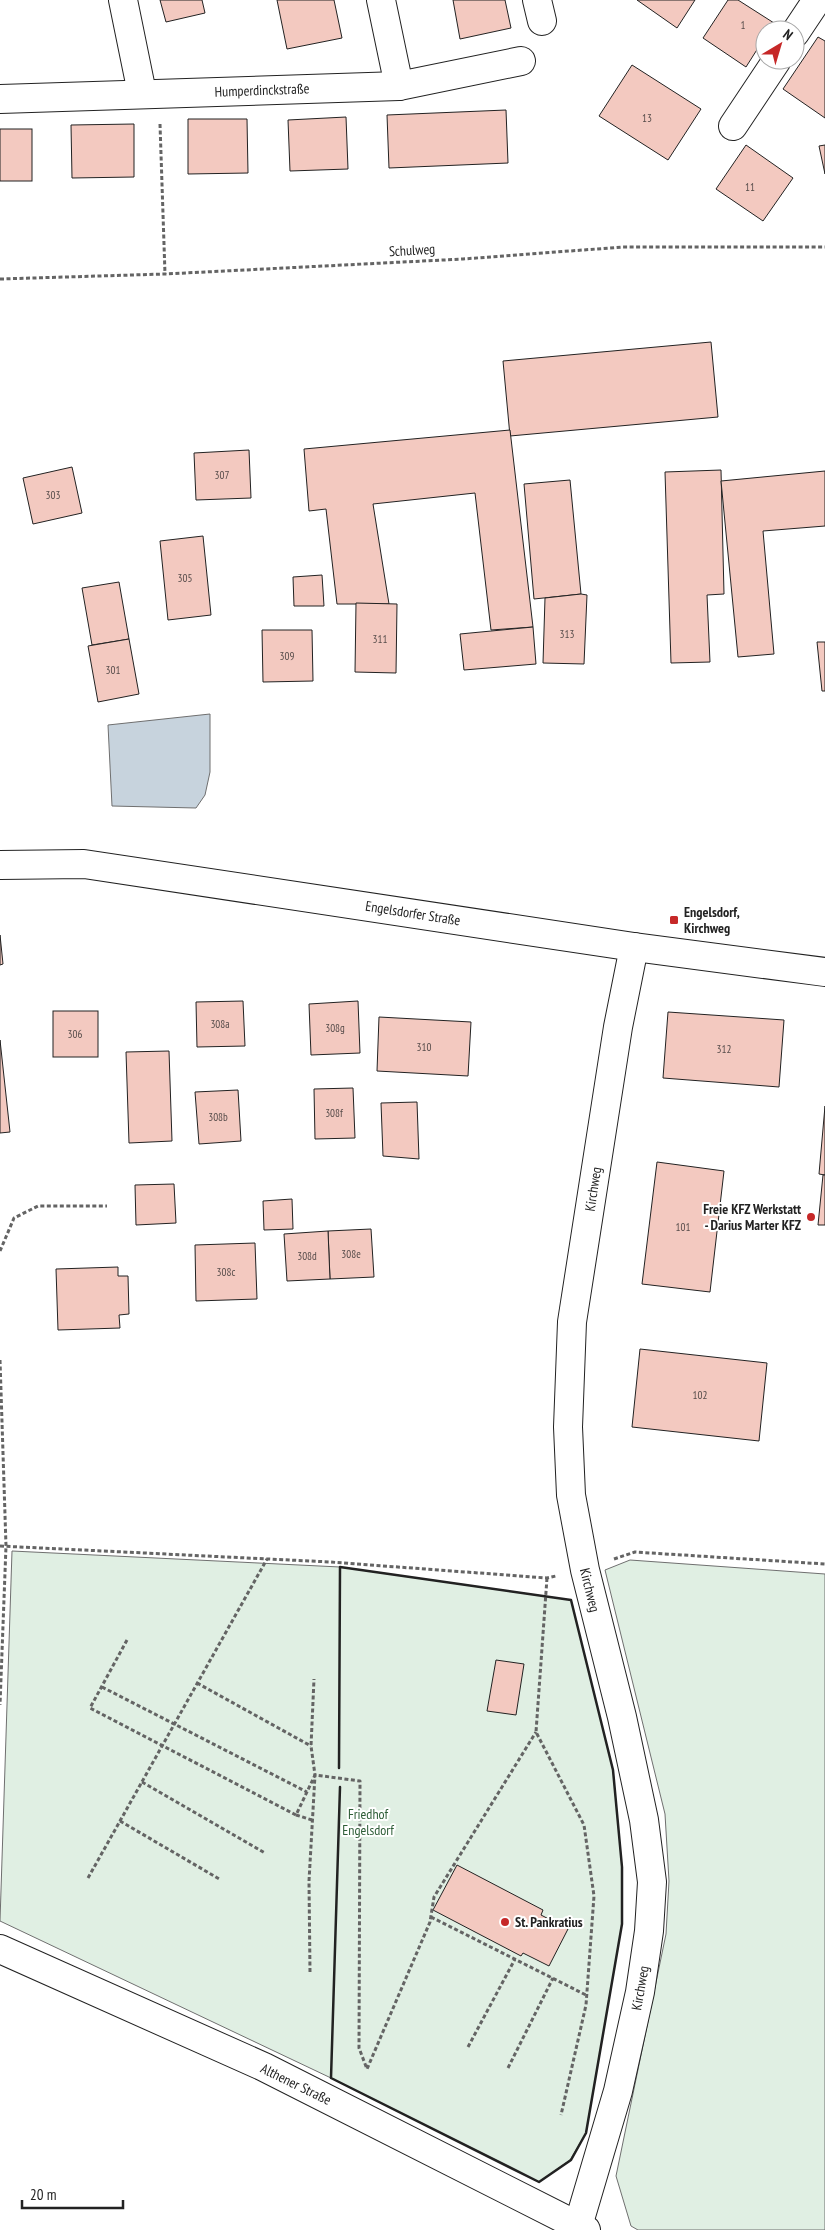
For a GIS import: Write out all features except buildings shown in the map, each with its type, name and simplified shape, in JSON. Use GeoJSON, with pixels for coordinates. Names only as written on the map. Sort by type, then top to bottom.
{"type":"FeatureCollection","features":[{"type":"Feature","properties":{"kind":"street"},"geometry":{"type":"LineString","coordinates":[[123,0],[150,93]]}},
{"type":"Feature","properties":{"kind":"street"},"geometry":{"type":"LineString","coordinates":[[381,0],[399,86]]}},
{"type":"Feature","properties":{"kind":"street"},"geometry":{"type":"LineString","coordinates":[[804,20],[818,0]]}},
{"type":"Feature","properties":{"kind":"street","name":"Humperdinckstraße"},"geometry":{"type":"LineString","coordinates":[[0,99],[399,86],[522,61]]}},
{"type":"Feature","properties":{"kind":"street"},"geometry":{"type":"LineString","coordinates":[[733,126],[770,70]]}},
{"type":"Feature","properties":{"kind":"street","name":"Engelsdorfer Straße"},"geometry":{"type":"LineString","coordinates":[[0,865],[84,864],[634,947],[825,972]]}},
{"type":"Feature","properties":{"kind":"street","name":"Kirchweg"},"geometry":{"type":"LineString","coordinates":[[581,2229],[618,2092],[640,1992],[649,1931],[652,1882],[644,1820],[626,1736],[585,1570],[571,1495],[568,1428],[572,1322],[617,1037],[634,947]]}},
{"type":"Feature","properties":{"kind":"street","name":"Althener Straße"},"geometry":{"type":"LineString","coordinates":[[0,1949],[264,2067],[581,2229]]}},
{"type":"Feature","properties":{"kind":"path"},"geometry":{"type":"LineString","coordinates":[[150,93],[165,274]]}},
{"type":"Feature","properties":{"kind":"path","name":"Schulweg"},"geometry":{"type":"LineString","coordinates":[[0,279],[165,274],[463,259],[623,247],[825,247]]}},
{"type":"Feature","properties":{"kind":"path"},"geometry":{"type":"LineString","coordinates":[[0,1251],[14,1218],[38,1206],[107,1206]]}},
{"type":"Feature","properties":{"kind":"path"},"geometry":{"type":"LineString","coordinates":[[0,1360],[6,1546],[0,1705]]}},
{"type":"Feature","properties":{"kind":"path"},"geometry":{"type":"LineString","coordinates":[[0,1546],[267,1559],[547,1578],[585,1570],[635,1552],[825,1564]]}},
{"type":"Feature","properties":{"kind":"path"},"geometry":{"type":"LineString","coordinates":[[88,1878],[267,1559]]}},
{"type":"Feature","properties":{"kind":"path"},"geometry":{"type":"LineString","coordinates":[[315,1775],[360,1781],[359,2048],[367,2069],[431,1917],[434,1897],[536,1732],[547,1578]]}},
{"type":"Feature","properties":{"kind":"path"},"geometry":{"type":"LineString","coordinates":[[127,1640],[90,1708],[296,1815],[312,1820]]}},
{"type":"Feature","properties":{"kind":"path"},"geometry":{"type":"LineString","coordinates":[[310,1972],[309,1881],[315,1775],[311,1746],[314,1679]]}},
{"type":"Feature","properties":{"kind":"path"},"geometry":{"type":"LineString","coordinates":[[197,1683],[311,1746]]}},
{"type":"Feature","properties":{"kind":"path"},"geometry":{"type":"LineString","coordinates":[[102,1687],[307,1792]]}},
{"type":"Feature","properties":{"kind":"path"},"geometry":{"type":"LineString","coordinates":[[536,1732],[584,1825],[594,1896],[586,1995],[560,2115]]}},
{"type":"Feature","properties":{"kind":"path"},"geometry":{"type":"LineString","coordinates":[[296,1815],[315,1775]]}},
{"type":"Feature","properties":{"kind":"path"},"geometry":{"type":"LineString","coordinates":[[142,1782],[265,1853]]}},
{"type":"Feature","properties":{"kind":"path"},"geometry":{"type":"LineString","coordinates":[[120,1821],[221,1880]]}},
{"type":"Feature","properties":{"kind":"path"},"geometry":{"type":"LineString","coordinates":[[431,1917],[586,1995]]}},
{"type":"Feature","properties":{"kind":"path"},"geometry":{"type":"LineString","coordinates":[[468,2047],[515,1959]]}},
{"type":"Feature","properties":{"kind":"path"},"geometry":{"type":"LineString","coordinates":[[508,2068],[553,1978]]}},
{"type":"Feature","properties":{"kind":"green space","name":"Friedhof Engelsdorf"},"geometry":{"type":"Polygon","coordinates":[[[12,1551],[340,1567],[571,1600],[613,1770],[622,1867],[622,1924],[586,2133],[570,2160],[539,2182],[331,2078],[0,1921],[12,1551]]]}},
{"type":"Feature","properties":{"kind":"green space"},"geometry":{"type":"Polygon","coordinates":[[[630,1560],[825,1574],[825,2230],[638,2230],[631,2226],[616,2176],[666,1934],[669,1881],[665,1814],[605,1570],[630,1560]]]}},
{"type":"Feature","properties":{"kind":"shaded area"},"geometry":{"type":"Polygon","coordinates":[[[210,714],[210,772],[205,795],[196,808],[112,806],[108,725],[210,714]]]}},
{"type":"Feature","properties":{"kind":"wall"},"geometry":{"type":"LineString","coordinates":[[339,1768],[340,1567],[571,1600],[613,1770],[622,1867],[622,1924],[586,2133],[571,2160],[539,2182],[331,2078],[340,1787]]}},
{"type":"Feature","properties":{"kind":"place","name":"Engelsdorf, Kirchweg"},"geometry":{"type":"Point","coordinates":[674,920]}},
{"type":"Feature","properties":{"kind":"place","name":"Freie KFZ Werkstatt - Darius Marter KFZ"},"geometry":{"type":"Point","coordinates":[811,1217]}},
{"type":"Feature","properties":{"kind":"place","name":"St. Pankratius"},"geometry":{"type":"Point","coordinates":[505,1922]}}]}
